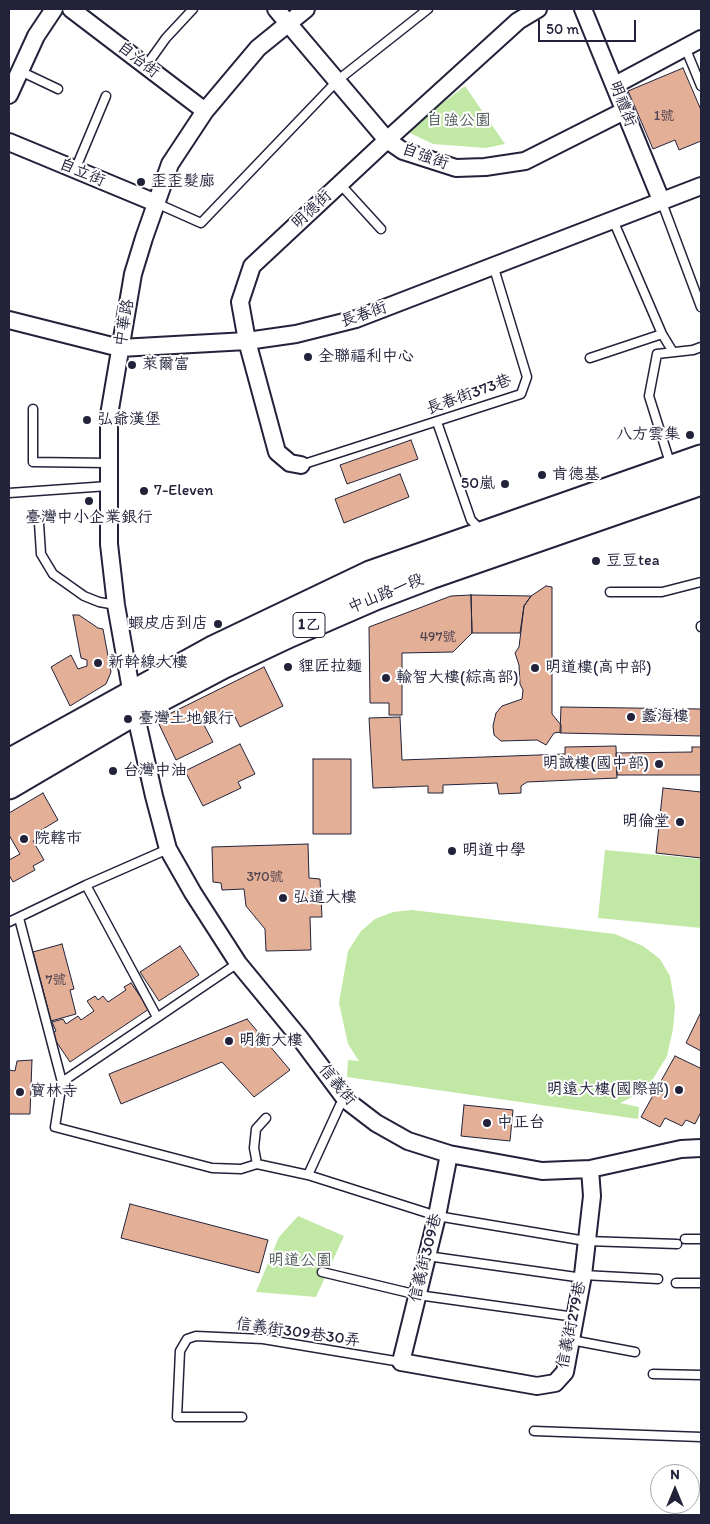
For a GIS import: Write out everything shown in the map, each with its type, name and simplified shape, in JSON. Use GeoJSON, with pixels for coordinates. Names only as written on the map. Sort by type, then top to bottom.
{"type":"FeatureCollection","features":[{"type":"Feature","properties":{"kind":"main road","name":"中山路一段"},"geometry":{"type":"LineString","coordinates":[[9,786],[215,648],[370,574],[483,532],[701,458]]}},
{"type":"Feature","properties":{"kind":"main road","name":"中山路一段"},"geometry":{"type":"LineString","coordinates":[[9,762],[134,703],[222,666],[375,597],[701,482]]}},
{"type":"Feature","properties":{"kind":"street"},"geometry":{"type":"LineString","coordinates":[[9,95],[36,36],[54,9]]}},
{"type":"Feature","properties":{"kind":"street","name":"自治街"},"geometry":{"type":"LineString","coordinates":[[71,9],[205,111]]}},
{"type":"Feature","properties":{"kind":"street","name":"自強街"},"geometry":{"type":"LineString","coordinates":[[276,9],[387,140],[403,151],[456,168],[485,167],[525,161],[624,111]]}},
{"type":"Feature","properties":{"kind":"street","name":"中華路"},"geometry":{"type":"LineString","coordinates":[[134,703],[116,606],[109,544],[108,463],[109,415],[134,274],[170,164],[205,111],[258,48],[306,9]]}},
{"type":"Feature","properties":{"kind":"street","name":"明德街"},"geometry":{"type":"LineString","coordinates":[[301,465],[290,463],[277,452],[247,341],[240,302],[252,266],[518,21],[538,9]]}},
{"type":"Feature","properties":{"kind":"street","name":"明禮街"},"geometry":{"type":"LineString","coordinates":[[583,9],[661,200]]}},
{"type":"Feature","properties":{"kind":"street"},"geometry":{"type":"LineString","coordinates":[[615,85],[701,39]]}},
{"type":"Feature","properties":{"kind":"street","name":"自立街"},"geometry":{"type":"LineString","coordinates":[[9,142],[156,204]]}},
{"type":"Feature","properties":{"kind":"street","name":"長春街"},"geometry":{"type":"LineString","coordinates":[[9,320],[120,348],[247,341],[296,334],[356,320],[493,265],[701,186]]}},
{"type":"Feature","properties":{"kind":"street","name":"信義街"},"geometry":{"type":"LineString","coordinates":[[134,703],[168,849],[193,893],[238,962],[299,1037],[346,1100],[376,1124],[408,1141],[449,1154],[542,1171],[590,1169],[681,1149],[701,1148]]}},
{"type":"Feature","properties":{"kind":"street","name":"信義街309巷"},"geometry":{"type":"LineString","coordinates":[[401,1362],[437,1216],[449,1154]]}},
{"type":"Feature","properties":{"kind":"street","name":"信義街279巷"},"geometry":{"type":"LineString","coordinates":[[401,1362],[537,1386],[555,1384],[565,1372],[583,1276],[592,1196],[590,1169]]}},
{"type":"Feature","properties":{"kind":"lane"},"geometry":{"type":"LineString","coordinates":[[146,66],[166,38],[193,9]]}},
{"type":"Feature","properties":{"kind":"lane"},"geometry":{"type":"LineString","coordinates":[[156,204],[201,223],[338,80],[428,9]]}},
{"type":"Feature","properties":{"kind":"lane"},"geometry":{"type":"LineString","coordinates":[[685,47],[701,86]]}},
{"type":"Feature","properties":{"kind":"lane"},"geometry":{"type":"LineString","coordinates":[[20,71],[58,89]]}},
{"type":"Feature","properties":{"kind":"lane"},"geometry":{"type":"LineString","coordinates":[[75,170],[106,96]]}},
{"type":"Feature","properties":{"kind":"lane"},"geometry":{"type":"LineString","coordinates":[[340,184],[381,229]]}},
{"type":"Feature","properties":{"kind":"lane"},"geometry":{"type":"LineString","coordinates":[[661,200],[701,308]]}},
{"type":"Feature","properties":{"kind":"lane"},"geometry":{"type":"LineString","coordinates":[[612,219],[662,334],[673,352]]}},
{"type":"Feature","properties":{"kind":"lane","name":"長春街373巷"},"geometry":{"type":"LineString","coordinates":[[301,465],[521,394],[527,377],[493,265]]}},
{"type":"Feature","properties":{"kind":"lane"},"geometry":{"type":"LineString","coordinates":[[590,358],[662,334]]}},
{"type":"Feature","properties":{"kind":"lane"},"geometry":{"type":"LineString","coordinates":[[672,468],[649,396],[657,354],[701,347]]}},
{"type":"Feature","properties":{"kind":"lane"},"geometry":{"type":"LineString","coordinates":[[33,409],[34,462],[108,463]]}},
{"type":"Feature","properties":{"kind":"lane"},"geometry":{"type":"LineString","coordinates":[[437,422],[471,520],[483,532]]}},
{"type":"Feature","properties":{"kind":"lane"},"geometry":{"type":"LineString","coordinates":[[9,493],[108,486]]}},
{"type":"Feature","properties":{"kind":"lane"},"geometry":{"type":"LineString","coordinates":[[39,523],[41,554],[53,574],[84,596],[116,606]]}},
{"type":"Feature","properties":{"kind":"lane"},"geometry":{"type":"LineString","coordinates":[[610,592],[662,592],[701,582]]}},
{"type":"Feature","properties":{"kind":"lane"},"geometry":{"type":"LineString","coordinates":[[9,922],[168,849]]}},
{"type":"Feature","properties":{"kind":"lane"},"geometry":{"type":"LineString","coordinates":[[86,885],[157,1017]]}},
{"type":"Feature","properties":{"kind":"lane"},"geometry":{"type":"LineString","coordinates":[[19,918],[62,1082],[55,1127],[212,1168],[241,1169],[257,1164],[308,1175],[437,1216],[586,1241],[677,1244]]}},
{"type":"Feature","properties":{"kind":"lane"},"geometry":{"type":"LineString","coordinates":[[62,1082],[238,962]]}},
{"type":"Feature","properties":{"kind":"lane"},"geometry":{"type":"LineString","coordinates":[[308,1175],[340,1105],[346,1100]]}},
{"type":"Feature","properties":{"kind":"lane"},"geometry":{"type":"LineString","coordinates":[[257,1164],[254,1148],[256,1129],[266,1118]]}},
{"type":"Feature","properties":{"kind":"lane"},"geometry":{"type":"LineString","coordinates":[[685,1239],[701,1239]]}},
{"type":"Feature","properties":{"kind":"lane"},"geometry":{"type":"LineString","coordinates":[[427,1256],[583,1276],[658,1279]]}},
{"type":"Feature","properties":{"kind":"lane"},"geometry":{"type":"LineString","coordinates":[[322,1272],[418,1295],[576,1317]]}},
{"type":"Feature","properties":{"kind":"lane"},"geometry":{"type":"LineString","coordinates":[[676,1283],[701,1283]]}},
{"type":"Feature","properties":{"kind":"lane","name":"信義街309巷30弄"},"geometry":{"type":"LineString","coordinates":[[242,1417],[177,1418],[180,1351],[187,1339],[196,1336],[263,1339],[401,1362]]}},
{"type":"Feature","properties":{"kind":"lane"},"geometry":{"type":"LineString","coordinates":[[571,1340],[635,1352]]}},
{"type":"Feature","properties":{"kind":"lane"},"geometry":{"type":"LineString","coordinates":[[653,1374],[701,1374]]}},
{"type":"Feature","properties":{"kind":"lane"},"geometry":{"type":"LineString","coordinates":[[534,1431],[701,1436]]}},
{"type":"Feature","properties":{"kind":"green space","name":"自強公園"},"geometry":{"type":"Polygon","coordinates":[[[465,86],[505,144],[486,148],[433,144],[406,131],[465,86]]]}},
{"type":"Feature","properties":{"kind":"green space"},"geometry":{"type":"Polygon","coordinates":[[[605,850],[701,859],[701,928],[598,918],[605,850]]]}},
{"type":"Feature","properties":{"kind":"green space"},"geometry":{"type":"Polygon","coordinates":[[[412,910],[615,934],[643,946],[660,959],[670,976],[675,1006],[673,1029],[667,1056],[653,1079],[638,1094],[620,1103],[639,1107],[638,1119],[347,1077],[348,1060],[359,1061],[348,1044],[339,1003],[348,951],[361,931],[375,919],[393,912],[412,910]]]}},
{"type":"Feature","properties":{"kind":"green space","name":"明道公園"},"geometry":{"type":"Polygon","coordinates":[[[298,1216],[344,1236],[316,1297],[256,1292],[279,1237],[298,1216]]]}},
{"type":"Feature","properties":{"kind":"building"},"geometry":{"type":"Polygon","coordinates":[[[683,68],[701,110],[701,141],[679,150],[675,140],[653,149],[628,91],[683,68]]]}},
{"type":"Feature","properties":{"kind":"building"},"geometry":{"type":"Polygon","coordinates":[[[411,440],[418,459],[347,484],[340,465],[411,440]]]}},
{"type":"Feature","properties":{"kind":"building"},"geometry":{"type":"Polygon","coordinates":[[[400,474],[409,497],[344,523],[335,499],[400,474]]]}},
{"type":"Feature","properties":{"kind":"building","name":"明道樓(高中部)"},"geometry":{"type":"Polygon","coordinates":[[[546,586],[552,587],[552,714],[561,725],[561,732],[554,733],[546,745],[537,740],[501,741],[494,735],[493,726],[496,713],[502,706],[522,699],[523,690],[520,684],[519,665],[515,653],[519,647],[524,606],[531,596],[546,586]]]}},
{"type":"Feature","properties":{"kind":"building","name":"輸智大樓(綜高部)"},"geometry":{"type":"Polygon","coordinates":[[[471,595],[472,633],[453,652],[402,653],[402,715],[389,715],[389,703],[370,703],[369,627],[451,596],[471,595]]]}},
{"type":"Feature","properties":{"kind":"building"},"geometry":{"type":"Polygon","coordinates":[[[471,595],[531,596],[524,606],[520,633],[472,633],[471,595]]]}},
{"type":"Feature","properties":{"kind":"building","name":"新幹線大樓"},"geometry":{"type":"Polygon","coordinates":[[[73,615],[79,615],[98,628],[103,629],[111,672],[106,684],[70,706],[51,667],[71,655],[78,669],[87,666],[87,660],[81,658],[73,615]]]}},
{"type":"Feature","properties":{"kind":"building"},"geometry":{"type":"Polygon","coordinates":[[[264,667],[283,706],[240,727],[232,711],[204,725],[213,742],[176,760],[157,720],[264,667]]]}},
{"type":"Feature","properties":{"kind":"building","name":"蠡海樓"},"geometry":{"type":"Polygon","coordinates":[[[561,707],[701,709],[701,736],[560,733],[561,707]]]}},
{"type":"Feature","properties":{"kind":"building"},"geometry":{"type":"Polygon","coordinates":[[[400,717],[402,760],[565,754],[565,747],[616,746],[617,778],[527,782],[521,786],[521,793],[499,794],[497,783],[443,785],[443,793],[428,793],[428,786],[373,788],[369,718],[400,717]]]}},
{"type":"Feature","properties":{"kind":"building"},"geometry":{"type":"Polygon","coordinates":[[[240,744],[255,774],[238,782],[241,788],[203,806],[185,771],[240,744]]]}},
{"type":"Feature","properties":{"kind":"building","name":"明誠樓(國中部)"},"geometry":{"type":"Polygon","coordinates":[[[692,747],[701,747],[701,775],[617,775],[616,753],[692,752],[692,747]]]}},
{"type":"Feature","properties":{"kind":"building"},"geometry":{"type":"Polygon","coordinates":[[[313,759],[351,759],[351,834],[313,834],[313,759]]]}},
{"type":"Feature","properties":{"kind":"building","name":"明倫堂"},"geometry":{"type":"Polygon","coordinates":[[[663,788],[701,792],[701,858],[656,853],[663,788]]]}},
{"type":"Feature","properties":{"kind":"building","name":"院轄市"},"geometry":{"type":"Polygon","coordinates":[[[43,793],[58,820],[38,832],[41,837],[33,841],[44,860],[33,866],[35,870],[13,882],[9,875],[9,860],[20,854],[9,835],[9,813],[43,793]]]}},
{"type":"Feature","properties":{"kind":"building","name":"弘道大樓"},"geometry":{"type":"Polygon","coordinates":[[[308,844],[309,878],[320,879],[322,917],[310,917],[311,950],[266,951],[265,929],[246,906],[244,889],[222,890],[221,883],[213,882],[212,847],[308,844]]]}},
{"type":"Feature","properties":{"kind":"building"},"geometry":{"type":"Polygon","coordinates":[[[62,944],[74,989],[70,990],[76,1014],[51,1021],[33,952],[62,944]]]}},
{"type":"Feature","properties":{"kind":"building"},"geometry":{"type":"Polygon","coordinates":[[[180,946],[199,975],[159,1001],[140,972],[180,946]]]}},
{"type":"Feature","properties":{"kind":"building"},"geometry":{"type":"Polygon","coordinates":[[[131,983],[149,1009],[70,1062],[51,1034],[56,1031],[52,1022],[63,1019],[66,1024],[78,1016],[81,1020],[94,1011],[87,1001],[95,996],[98,1000],[103,996],[108,1002],[126,990],[124,987],[131,983]]]}},
{"type":"Feature","properties":{"kind":"building"},"geometry":{"type":"Polygon","coordinates":[[[701,1012],[701,1051],[686,1043],[701,1012]]]}},
{"type":"Feature","properties":{"kind":"building","name":"明衡大樓"},"geometry":{"type":"Polygon","coordinates":[[[247,1019],[290,1070],[254,1097],[222,1062],[121,1104],[109,1074],[247,1019]]]}},
{"type":"Feature","properties":{"kind":"building","name":"明遠大樓(國際部)"},"geometry":{"type":"Polygon","coordinates":[[[675,1056],[700,1068],[701,1065],[701,1112],[695,1124],[686,1120],[682,1126],[665,1118],[660,1127],[641,1117],[675,1056]]]}},
{"type":"Feature","properties":{"kind":"building","name":"寶林寺"},"geometry":{"type":"Polygon","coordinates":[[[32,1060],[30,1114],[9,1114],[9,1070],[15,1071],[17,1061],[32,1060]]]}},
{"type":"Feature","properties":{"kind":"building","name":"中正台"},"geometry":{"type":"Polygon","coordinates":[[[464,1105],[513,1110],[510,1141],[461,1136],[464,1105]]]}},
{"type":"Feature","properties":{"kind":"building"},"geometry":{"type":"Polygon","coordinates":[[[130,1204],[268,1240],[259,1273],[121,1238],[130,1204]]]}},
{"type":"Feature","properties":{"kind":"place","name":"歪歪髮廊"},"geometry":{"type":"Point","coordinates":[141,182]}},
{"type":"Feature","properties":{"kind":"place","name":"全聯福利中心"},"geometry":{"type":"Point","coordinates":[308,357]}},
{"type":"Feature","properties":{"kind":"place","name":"萊爾富"},"geometry":{"type":"Point","coordinates":[132,365]}},
{"type":"Feature","properties":{"kind":"place","name":"弘爺漢堡"},"geometry":{"type":"Point","coordinates":[87,420]}},
{"type":"Feature","properties":{"kind":"place","name":"八方雲集"},"geometry":{"type":"Point","coordinates":[690,435]}},
{"type":"Feature","properties":{"kind":"place","name":"肯德基"},"geometry":{"type":"Point","coordinates":[542,475]}},
{"type":"Feature","properties":{"kind":"place","name":"50嵐"},"geometry":{"type":"Point","coordinates":[505,484]}},
{"type":"Feature","properties":{"kind":"place","name":"7-Eleven"},"geometry":{"type":"Point","coordinates":[144,491]}},
{"type":"Feature","properties":{"kind":"place","name":"臺灣中小企業銀行"},"geometry":{"type":"Point","coordinates":[89,501]}},
{"type":"Feature","properties":{"kind":"place","name":"豆豆tea"},"geometry":{"type":"Point","coordinates":[596,561]}},
{"type":"Feature","properties":{"kind":"place","name":"蝦皮店到店"},"geometry":{"type":"Point","coordinates":[218,624]}},
{"type":"Feature","properties":{"kind":"place","name":"新幹線大樓"},"geometry":{"type":"Point","coordinates":[98,663]}},
{"type":"Feature","properties":{"kind":"place","name":"貍匠拉麵"},"geometry":{"type":"Point","coordinates":[288,667]}},
{"type":"Feature","properties":{"kind":"place","name":"明道樓(高中部)"},"geometry":{"type":"Point","coordinates":[535,668]}},
{"type":"Feature","properties":{"kind":"place","name":"輸智大樓(綜高部)"},"geometry":{"type":"Point","coordinates":[386,678]}},
{"type":"Feature","properties":{"kind":"place","name":"蠡海樓"},"geometry":{"type":"Point","coordinates":[631,717]}},
{"type":"Feature","properties":{"kind":"place","name":"臺灣土地銀行"},"geometry":{"type":"Point","coordinates":[128,719]}},
{"type":"Feature","properties":{"kind":"place","name":"明誠樓(國中部)"},"geometry":{"type":"Point","coordinates":[659,764]}},
{"type":"Feature","properties":{"kind":"place","name":"台灣中油"},"geometry":{"type":"Point","coordinates":[113,771]}},
{"type":"Feature","properties":{"kind":"place","name":"明倫堂"},"geometry":{"type":"Point","coordinates":[680,822]}},
{"type":"Feature","properties":{"kind":"place","name":"院轄市"},"geometry":{"type":"Point","coordinates":[24,839]}},
{"type":"Feature","properties":{"kind":"place","name":"明道中學"},"geometry":{"type":"Point","coordinates":[452,851]}},
{"type":"Feature","properties":{"kind":"place","name":"弘道大樓"},"geometry":{"type":"Point","coordinates":[283,898]}},
{"type":"Feature","properties":{"kind":"place","name":"明衡大樓"},"geometry":{"type":"Point","coordinates":[229,1041]}},
{"type":"Feature","properties":{"kind":"place","name":"明遠大樓(國際部)"},"geometry":{"type":"Point","coordinates":[679,1090]}},
{"type":"Feature","properties":{"kind":"place","name":"寶林寺"},"geometry":{"type":"Point","coordinates":[20,1092]}},
{"type":"Feature","properties":{"kind":"place","name":"中正台"},"geometry":{"type":"Point","coordinates":[487,1123]}}]}
